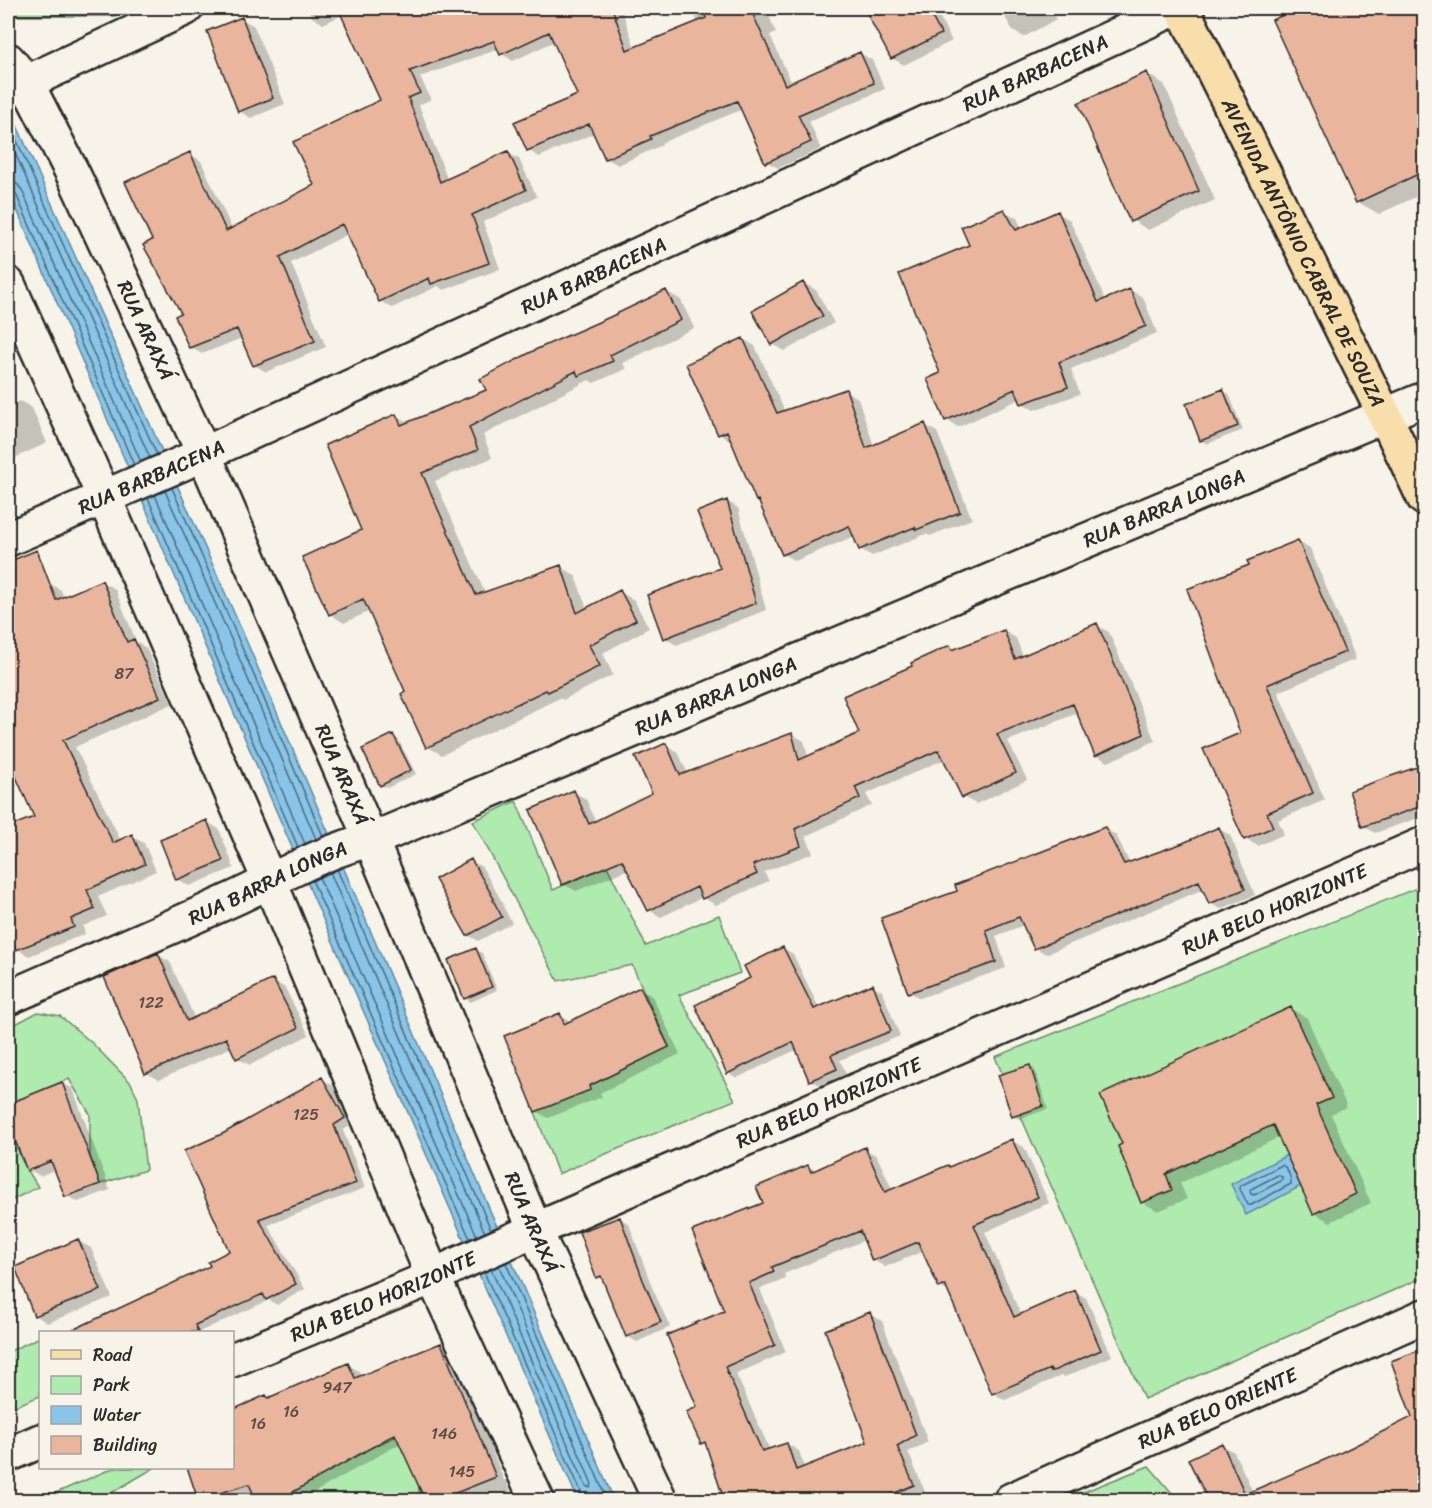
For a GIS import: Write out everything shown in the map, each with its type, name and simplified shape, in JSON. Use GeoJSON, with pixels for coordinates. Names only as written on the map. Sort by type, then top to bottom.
{"type":"FeatureCollection","features":[{"type":"Feature","properties":{"kind":"main road","name":"AVENIDA ANTÔNIO CABRAL DE SOUZA"},"geometry":{"type":"LineString","coordinates":[[1182,8],[1425,498]]}},
{"type":"Feature","properties":{"kind":"street"},"geometry":{"type":"LineString","coordinates":[[13,81],[186,8]]}},
{"type":"Feature","properties":{"kind":"street","name":"RUA BARBACENA"},"geometry":{"type":"LineString","coordinates":[[8,539],[194,458],[1176,8]]}},
{"type":"Feature","properties":{"kind":"street","name":"RUA ARAXÁ"},"geometry":{"type":"LineString","coordinates":[[13,81],[75,178],[361,842],[525,1235],[660,1500]]}},
{"type":"Feature","properties":{"kind":"street"},"geometry":{"type":"LineString","coordinates":[[8,284],[113,493],[446,1270],[537,1500]]}},
{"type":"Feature","properties":{"kind":"street","name":"RUA BARRA LONGA"},"geometry":{"type":"LineString","coordinates":[[8,998],[193,917],[279,876],[1425,399]]}},
{"type":"Feature","properties":{"kind":"street","name":"RUA BELO HORIZONTE"},"geometry":{"type":"LineString","coordinates":[[234,1359],[446,1270],[1425,844]]}},
{"type":"Feature","properties":{"kind":"street","name":"RUA BELO ORIENTE"},"geometry":{"type":"LineString","coordinates":[[1011,1500],[1425,1316]]}},
{"type":"Feature","properties":{"kind":"street"},"geometry":{"type":"LineString","coordinates":[[8,1455],[39,1441]]}},
{"type":"Feature","properties":{"kind":"green space"},"geometry":{"type":"Polygon","coordinates":[[[8,8],[128,8],[114,16],[8,16],[8,8]]]}},
{"type":"Feature","properties":{"kind":"green space"},"geometry":{"type":"Polygon","coordinates":[[[516,801],[553,890],[607,866],[646,946],[719,915],[740,973],[679,995],[735,1100],[558,1174],[535,1112],[669,1047],[632,965],[558,981],[473,821],[516,801]]]}},
{"type":"Feature","properties":{"kind":"green space"},"geometry":{"type":"Polygon","coordinates":[[[1424,885],[1424,1277],[1144,1399],[995,1057],[1424,885]]]}},
{"type":"Feature","properties":{"kind":"green space"},"geometry":{"type":"Polygon","coordinates":[[[38,1012],[60,1016],[92,1043],[131,1083],[138,1099],[146,1170],[100,1184],[90,1156],[90,1114],[69,1079],[8,1104],[8,1028],[38,1012]]]}},
{"type":"Feature","properties":{"kind":"green space"},"geometry":{"type":"Polygon","coordinates":[[[8,1122],[21,1159],[38,1187],[8,1202],[8,1122]]]}},
{"type":"Feature","properties":{"kind":"green space"},"geometry":{"type":"Polygon","coordinates":[[[39,1337],[39,1396],[8,1409],[8,1352],[39,1337]]]}},
{"type":"Feature","properties":{"kind":"green space"},"geometry":{"type":"Polygon","coordinates":[[[417,1427],[419,1500],[297,1500],[290,1484],[417,1427]]]}},
{"type":"Feature","properties":{"kind":"green space"},"geometry":{"type":"Polygon","coordinates":[[[1149,1466],[1178,1500],[1063,1500],[1149,1466]]]}},
{"type":"Feature","properties":{"kind":"green space"},"geometry":{"type":"Polygon","coordinates":[[[111,1469],[152,1469],[102,1500],[40,1500],[111,1469]]]}},
{"type":"Feature","properties":{"kind":"water"},"geometry":{"type":"Polygon","coordinates":[[[8,111],[15,121],[243,633],[614,1500],[578,1500],[312,894],[8,189],[8,111]]]}},
{"type":"Feature","properties":{"kind":"water"},"geometry":{"type":"Polygon","coordinates":[[[1287,1155],[1301,1186],[1246,1215],[1231,1184],[1287,1155]]]}},
{"type":"Feature","properties":{"kind":"building"},"geometry":{"type":"Polygon","coordinates":[[[338,8],[612,8],[627,50],[706,18],[702,8],[750,8],[785,85],[860,52],[874,83],[798,115],[811,142],[765,163],[737,101],[650,136],[651,139],[605,159],[589,124],[527,151],[514,122],[577,95],[549,32],[500,55],[494,41],[410,71],[420,93],[408,98],[440,182],[508,151],[526,190],[472,215],[489,263],[431,284],[429,278],[379,302],[342,224],[280,257],[315,341],[253,366],[237,329],[189,348],[175,316],[181,313],[143,245],[152,240],[125,182],[190,152],[226,231],[314,185],[293,142],[380,100],[338,8]]]}},
{"type":"Feature","properties":{"kind":"building"},"geometry":{"type":"Polygon","coordinates":[[[864,8],[927,8],[941,34],[891,59],[864,8]]]}},
{"type":"Feature","properties":{"kind":"building"},"geometry":{"type":"Polygon","coordinates":[[[1299,8],[1425,8],[1425,171],[1356,203],[1272,20],[1299,8]]]}},
{"type":"Feature","properties":{"kind":"building"},"geometry":{"type":"Polygon","coordinates":[[[242,17],[273,98],[238,112],[207,31],[242,17]]]}},
{"type":"Feature","properties":{"kind":"building"},"geometry":{"type":"Polygon","coordinates":[[[1147,72],[1199,191],[1130,222],[1078,103],[1147,72]]]}},
{"type":"Feature","properties":{"kind":"building"},"geometry":{"type":"Polygon","coordinates":[[[1004,209],[1016,230],[1058,211],[1098,302],[1130,289],[1146,326],[1059,362],[1068,387],[1021,404],[1015,389],[945,421],[927,379],[940,373],[899,274],[969,245],[961,227],[1004,209]]]}},
{"type":"Feature","properties":{"kind":"building"},"geometry":{"type":"Polygon","coordinates":[[[803,282],[823,316],[771,345],[752,311],[803,282]]]}},
{"type":"Feature","properties":{"kind":"building"},"geometry":{"type":"Polygon","coordinates":[[[666,290],[681,320],[610,355],[613,361],[578,376],[576,371],[469,427],[478,450],[422,473],[476,595],[561,565],[577,613],[620,590],[636,620],[589,645],[600,666],[426,748],[401,694],[405,691],[363,599],[329,615],[302,557],[361,530],[325,445],[396,414],[401,425],[486,390],[480,379],[537,349],[666,290]]]}},
{"type":"Feature","properties":{"kind":"building"},"geometry":{"type":"Polygon","coordinates":[[[743,338],[777,413],[846,389],[866,448],[925,423],[960,512],[916,530],[915,527],[859,550],[849,526],[782,555],[758,500],[756,501],[727,431],[718,435],[686,364],[743,338]]]}},
{"type":"Feature","properties":{"kind":"building"},"geometry":{"type":"Polygon","coordinates":[[[1223,389],[1238,426],[1200,441],[1186,404],[1223,389]]]}},
{"type":"Feature","properties":{"kind":"building"},"geometry":{"type":"Polygon","coordinates":[[[727,500],[756,603],[663,639],[647,595],[720,568],[697,512],[727,500]]]}},
{"type":"Feature","properties":{"kind":"building"},"geometry":{"type":"Polygon","coordinates":[[[1298,540],[1345,652],[1267,685],[1313,793],[1267,813],[1273,827],[1244,840],[1203,749],[1240,733],[1187,589],[1249,565],[1247,561],[1298,540]]]}},
{"type":"Feature","properties":{"kind":"building"},"geometry":{"type":"Polygon","coordinates":[[[37,550],[56,600],[102,580],[127,642],[134,639],[160,697],[63,740],[113,843],[132,834],[145,864],[87,890],[95,909],[71,919],[74,927],[16,950],[8,929],[8,827],[34,817],[8,759],[8,562],[37,550]]]}},
{"type":"Feature","properties":{"kind":"building"},"geometry":{"type":"Polygon","coordinates":[[[1097,623],[1144,734],[1095,756],[1073,704],[997,734],[1016,773],[962,798],[939,750],[855,787],[860,798],[795,829],[801,846],[753,865],[757,874],[702,899],[697,887],[648,911],[622,860],[562,885],[530,810],[574,790],[589,824],[652,793],[635,757],[666,743],[680,775],[792,733],[799,760],[859,733],[843,696],[912,666],[911,663],[950,645],[952,650],[1004,630],[1015,659],[1097,623]]]}},
{"type":"Feature","properties":{"kind":"building"},"geometry":{"type":"Polygon","coordinates":[[[393,734],[411,770],[380,786],[362,749],[393,734]]]}},
{"type":"Feature","properties":{"kind":"building"},"geometry":{"type":"Polygon","coordinates":[[[1425,764],[1425,805],[1362,827],[1349,791],[1425,764]]]}},
{"type":"Feature","properties":{"kind":"building"},"geometry":{"type":"Polygon","coordinates":[[[207,820],[223,861],[176,880],[160,840],[207,820]]]}},
{"type":"Feature","properties":{"kind":"building"},"geometry":{"type":"Polygon","coordinates":[[[1105,827],[1124,864],[1183,843],[1219,827],[1245,889],[1209,904],[1199,881],[1034,949],[1019,917],[986,930],[996,962],[908,993],[881,918],[957,891],[955,885],[1105,827]]]}},
{"type":"Feature","properties":{"kind":"building"},"geometry":{"type":"Polygon","coordinates":[[[471,859],[502,917],[467,936],[435,879],[471,859]]]}},
{"type":"Feature","properties":{"kind":"building"},"geometry":{"type":"Polygon","coordinates":[[[783,947],[814,1009],[873,984],[891,1031],[831,1055],[837,1069],[809,1081],[793,1042],[727,1074],[695,1005],[750,978],[744,966],[783,947]]]}},
{"type":"Feature","properties":{"kind":"building"},"geometry":{"type":"Polygon","coordinates":[[[476,948],[492,987],[464,999],[448,960],[476,948]]]}},
{"type":"Feature","properties":{"kind":"building"},"geometry":{"type":"Polygon","coordinates":[[[158,953],[187,1021],[273,979],[298,1028],[236,1059],[226,1038],[145,1074],[104,977],[158,953]]]}},
{"type":"Feature","properties":{"kind":"building"},"geometry":{"type":"Polygon","coordinates":[[[640,987],[669,1047],[589,1086],[590,1090],[535,1112],[504,1036],[560,1013],[564,1024],[640,987]]]}},
{"type":"Feature","properties":{"kind":"building"},"geometry":{"type":"Polygon","coordinates":[[[1291,1007],[1332,1098],[1316,1105],[1356,1194],[1313,1214],[1273,1125],[1166,1174],[1172,1190],[1141,1203],[1118,1146],[1122,1144],[1100,1095],[1291,1007]]]}},
{"type":"Feature","properties":{"kind":"building"},"geometry":{"type":"Polygon","coordinates":[[[1030,1065],[1043,1106],[1012,1117],[998,1075],[1030,1065]]]}},
{"type":"Feature","properties":{"kind":"building"},"geometry":{"type":"Polygon","coordinates":[[[322,1077],[345,1118],[334,1125],[356,1183],[259,1219],[296,1284],[266,1300],[263,1294],[195,1325],[198,1331],[70,1331],[210,1266],[208,1262],[229,1251],[184,1151],[224,1133],[322,1077]]]}},
{"type":"Feature","properties":{"kind":"building"},"geometry":{"type":"Polygon","coordinates":[[[62,1082],[100,1184],[65,1197],[51,1161],[27,1171],[8,1122],[8,1104],[62,1082]]]}},
{"type":"Feature","properties":{"kind":"building"},"geometry":{"type":"Polygon","coordinates":[[[1012,1139],[1038,1197],[974,1225],[1014,1317],[1075,1290],[1101,1350],[992,1394],[945,1285],[939,1288],[918,1242],[872,1261],[860,1231],[772,1267],[774,1272],[749,1283],[775,1345],[725,1367],[762,1451],[787,1443],[796,1470],[867,1442],[825,1330],[870,1312],[916,1435],[897,1446],[914,1485],[878,1500],[724,1500],[705,1442],[701,1444],[686,1412],[697,1407],[667,1335],[724,1311],[692,1231],[763,1203],[756,1187],[808,1165],[811,1172],[865,1147],[885,1192],[1012,1139]]]}},
{"type":"Feature","properties":{"kind":"building"},"geometry":{"type":"Polygon","coordinates":[[[620,1217],[661,1322],[626,1337],[601,1276],[596,1278],[579,1232],[620,1217]]]}},
{"type":"Feature","properties":{"kind":"building"},"geometry":{"type":"Polygon","coordinates":[[[78,1239],[101,1290],[34,1316],[15,1267],[78,1239]]]}},
{"type":"Feature","properties":{"kind":"building"},"geometry":{"type":"Polygon","coordinates":[[[441,1343],[496,1477],[438,1500],[425,1500],[395,1434],[279,1500],[256,1500],[249,1484],[198,1500],[188,1469],[234,1469],[234,1409],[266,1395],[268,1398],[348,1363],[355,1378],[441,1343]]]}},
{"type":"Feature","properties":{"kind":"building"},"geometry":{"type":"Polygon","coordinates":[[[1425,1348],[1425,1500],[1208,1500],[1188,1459],[1222,1443],[1245,1494],[1338,1454],[1412,1417],[1391,1361],[1425,1348]]]}}]}
